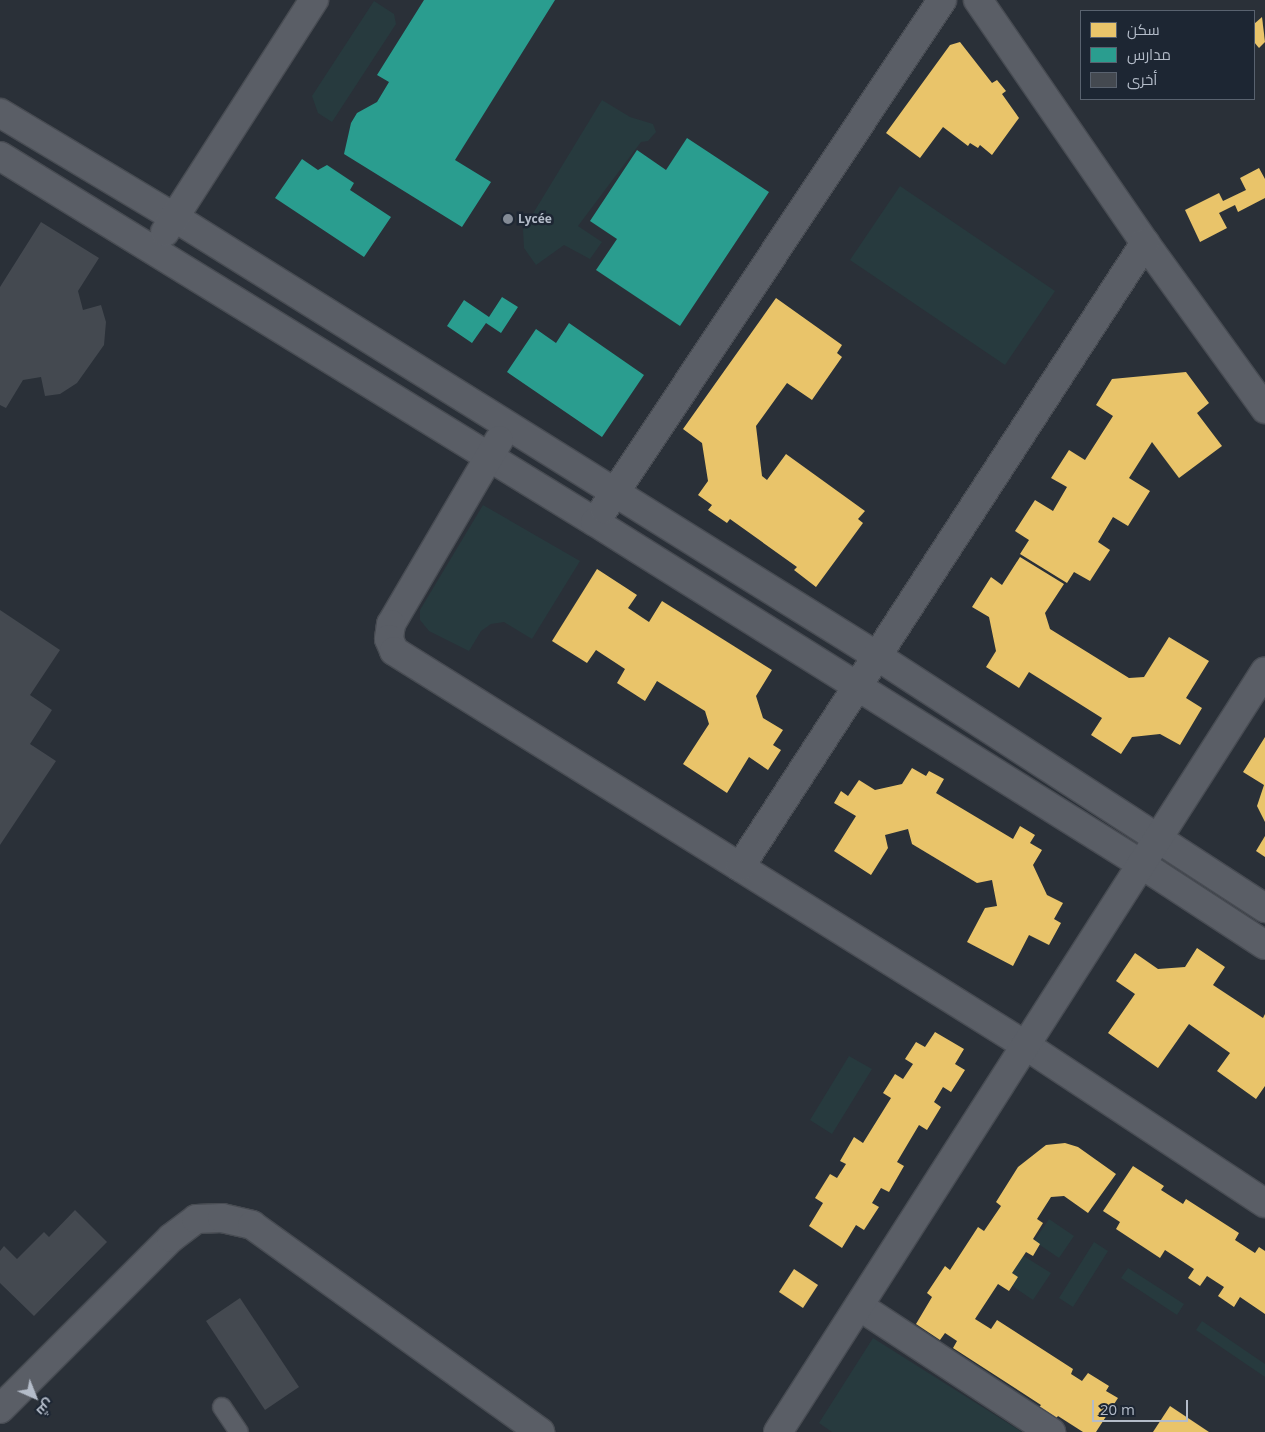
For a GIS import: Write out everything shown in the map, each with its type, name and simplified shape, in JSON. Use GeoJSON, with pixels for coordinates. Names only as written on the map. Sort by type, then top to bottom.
{"type":"FeatureCollection","features":[{"type":"Feature","properties":{"kind":"street"},"geometry":{"type":"LineString","coordinates":[[155,248],[314,0]]}},
{"type":"Feature","properties":{"kind":"street"},"geometry":{"type":"LineString","coordinates":[[595,522],[942,0]]}},
{"type":"Feature","properties":{"kind":"street"},"geometry":{"type":"LineString","coordinates":[[978,0],[1145,243],[1265,409]]}},
{"type":"Feature","properties":{"kind":"street"},"geometry":{"type":"LineString","coordinates":[[0,113],[174,217],[613,494],[877,656],[1265,908]]}},
{"type":"Feature","properties":{"kind":"street"},"geometry":{"type":"LineString","coordinates":[[0,156],[155,248],[858,686],[1141,864],[1265,945]]}},
{"type":"Feature","properties":{"kind":"street"},"geometry":{"type":"LineString","coordinates":[[740,867],[1145,243]]}},
{"type":"Feature","properties":{"kind":"street"},"geometry":{"type":"LineString","coordinates":[[508,426],[391,624],[389,639],[394,651],[1025,1045],[1265,1203]]}},
{"type":"Feature","properties":{"kind":"street"},"geometry":{"type":"LineString","coordinates":[[778,1432],[1265,672]]}},
{"type":"Feature","properties":{"kind":"street"},"geometry":{"type":"LineString","coordinates":[[0,1409],[171,1238],[196,1219],[222,1218],[252,1225],[540,1432]]}},
{"type":"Feature","properties":{"kind":"street"},"geometry":{"type":"LineString","coordinates":[[859,1306],[1051,1432]]}},
{"type":"Feature","properties":{"kind":"lane"},"geometry":{"type":"LineString","coordinates":[[222,1407],[239,1432]]}},
{"type":"Feature","properties":{"kind":"green space"},"geometry":{"type":"Polygon","coordinates":[[[374,1],[394,14],[396,24],[332,122],[318,113],[312,96],[374,1]]]}},
{"type":"Feature","properties":{"kind":"green space"},"geometry":{"type":"Polygon","coordinates":[[[602,100],[630,117],[653,124],[656,132],[648,141],[641,142],[578,226],[602,242],[590,259],[564,245],[536,265],[524,248],[523,230],[602,100]]]}},
{"type":"Feature","properties":{"kind":"green space"},"geometry":{"type":"Polygon","coordinates":[[[900,186],[1055,291],[1005,365],[850,260],[900,186]]]}},
{"type":"Feature","properties":{"kind":"green space"},"geometry":{"type":"Polygon","coordinates":[[[483,505],[580,561],[532,639],[504,622],[491,624],[481,631],[469,651],[429,631],[420,620],[420,610],[483,505]]]}},
{"type":"Feature","properties":{"kind":"green space"},"geometry":{"type":"Polygon","coordinates":[[[849,1056],[872,1069],[832,1134],[810,1120],[849,1056]]]}},
{"type":"Feature","properties":{"kind":"green space"},"geometry":{"type":"Polygon","coordinates":[[[1049,1219],[1074,1236],[1059,1258],[1034,1241],[1049,1219]]]}},
{"type":"Feature","properties":{"kind":"green space"},"geometry":{"type":"Polygon","coordinates":[[[1094,1242],[1108,1251],[1073,1307],[1059,1298],[1094,1242]]]}},
{"type":"Feature","properties":{"kind":"green space"},"geometry":{"type":"Polygon","coordinates":[[[1022,1255],[1051,1273],[1033,1300],[1005,1281],[1022,1255]]]}},
{"type":"Feature","properties":{"kind":"green space"},"geometry":{"type":"Polygon","coordinates":[[[1128,1268],[1184,1304],[1177,1315],[1121,1278],[1128,1268]]]}},
{"type":"Feature","properties":{"kind":"green space"},"geometry":{"type":"Polygon","coordinates":[[[1202,1321],[1265,1364],[1265,1377],[1196,1330],[1202,1321]]]}},
{"type":"Feature","properties":{"kind":"green space"},"geometry":{"type":"Polygon","coordinates":[[[873,1338],[1022,1432],[832,1432],[819,1423],[873,1338]]]}},
{"type":"Feature","properties":{"kind":"building: سكن"},"geometry":{"type":"Polygon","coordinates":[[[1262,17],[1265,42],[1259,48],[1255,43],[1255,23],[1262,17]]]}},
{"type":"Feature","properties":{"kind":"building: سكن"},"geometry":{"type":"Polygon","coordinates":[[[960,42],[992,83],[997,80],[1006,91],[1002,94],[1019,118],[992,155],[980,145],[978,148],[970,143],[968,146],[943,127],[920,158],[886,133],[950,45],[960,42]]]}},
{"type":"Feature","properties":{"kind":"building: سكن"},"geometry":{"type":"Polygon","coordinates":[[[1259,168],[1265,179],[1265,198],[1238,212],[1235,205],[1219,213],[1227,228],[1200,242],[1185,210],[1219,193],[1223,201],[1246,190],[1240,178],[1259,168]]]}},
{"type":"Feature","properties":{"kind":"building: سكن"},"geometry":{"type":"Polygon","coordinates":[[[776,298],[842,345],[837,353],[842,357],[812,400],[787,383],[756,426],[762,476],[767,480],[786,454],[865,511],[858,519],[863,523],[816,587],[794,570],[797,567],[730,519],[727,523],[708,510],[712,505],[698,495],[708,481],[702,443],[683,429],[776,298]]]}},
{"type":"Feature","properties":{"kind":"building: سكن"},"geometry":{"type":"Polygon","coordinates":[[[1186,372],[1209,403],[1197,413],[1222,446],[1179,478],[1152,442],[1129,478],[1150,491],[1128,526],[1113,517],[1098,542],[1110,550],[1090,581],[1074,572],[1067,583],[1020,554],[1029,540],[1015,531],[1035,500],[1053,511],[1067,487],[1051,478],[1069,450],[1085,460],[1113,416],[1096,405],[1112,379],[1186,372]]]}},
{"type":"Feature","properties":{"kind":"building: سكن"},"geometry":{"type":"Polygon","coordinates":[[[1020,557],[1064,584],[1045,613],[1050,629],[1129,678],[1144,677],[1169,637],[1209,661],[1186,698],[1202,708],[1180,745],[1160,734],[1132,737],[1121,754],[1091,735],[1102,718],[1029,672],[1019,688],[986,667],[996,651],[989,617],[972,607],[991,577],[1002,585],[1020,557]]]}},
{"type":"Feature","properties":{"kind":"building: سكن"},"geometry":{"type":"Polygon","coordinates":[[[597,569],[637,595],[628,608],[649,622],[662,601],[772,670],[756,696],[763,718],[783,730],[773,745],[781,750],[768,770],[749,757],[727,793],[683,764],[709,724],[705,711],[657,681],[645,701],[617,683],[625,669],[596,650],[587,663],[552,641],[597,569]]]}},
{"type":"Feature","properties":{"kind":"building: سكن"},"geometry":{"type":"Polygon","coordinates":[[[1265,737],[1265,822],[1257,806],[1264,785],[1243,772],[1265,737]]]}},
{"type":"Feature","properties":{"kind":"building: سكن"},"geometry":{"type":"Polygon","coordinates":[[[912,768],[926,776],[929,771],[944,779],[936,793],[1013,839],[1020,826],[1035,835],[1030,843],[1042,850],[1033,865],[1047,895],[1063,903],[1054,919],[1061,923],[1049,945],[1029,935],[1013,966],[967,942],[985,908],[997,906],[992,880],[977,883],[912,844],[908,829],[885,835],[888,848],[871,875],[834,851],[856,816],[834,803],[841,791],[848,796],[859,780],[875,790],[902,784],[912,768]]]}},
{"type":"Feature","properties":{"kind":"building: سكن"},"geometry":{"type":"Polygon","coordinates":[[[1265,836],[1265,857],[1256,851],[1265,836]]]}},
{"type":"Feature","properties":{"kind":"building: سكن"},"geometry":{"type":"Polygon","coordinates":[[[1197,948],[1225,967],[1213,985],[1263,1018],[1265,1014],[1265,1086],[1256,1099],[1217,1071],[1230,1053],[1189,1024],[1158,1068],[1108,1033],[1135,994],[1116,981],[1135,953],[1158,969],[1185,967],[1197,948]]]}},
{"type":"Feature","properties":{"kind":"building: سكن"},"geometry":{"type":"Polygon","coordinates":[[[935,1032],[964,1049],[955,1064],[965,1070],[951,1092],[943,1087],[934,1102],[941,1107],[927,1130],[919,1125],[897,1162],[904,1166],[889,1192],[881,1188],[872,1203],[879,1207],[864,1230],[856,1225],[842,1248],[809,1226],[823,1203],[815,1198],[830,1174],[837,1178],[846,1164],[840,1161],[854,1137],[863,1143],[891,1098],[883,1093],[895,1074],[903,1079],[913,1064],[905,1059],[916,1042],[925,1047],[935,1032]]]}},
{"type":"Feature","properties":{"kind":"building: سكن"},"geometry":{"type":"Polygon","coordinates":[[[1065,1143],[1078,1147],[1116,1174],[1088,1213],[1064,1196],[1051,1197],[1037,1219],[1043,1223],[1033,1239],[1040,1244],[1033,1256],[1026,1252],[1012,1273],[1018,1277],[1009,1291],[998,1284],[975,1319],[991,1329],[997,1320],[1073,1369],[1071,1374],[1082,1381],[1088,1373],[1109,1386],[1106,1391],[1118,1398],[1096,1432],[1083,1432],[1058,1416],[1054,1421],[1037,1410],[1041,1405],[953,1348],[957,1341],[945,1333],[940,1340],[916,1324],[932,1297],[927,1293],[945,1266],[950,1270],[978,1227],[984,1231],[1001,1206],[996,1202],[1018,1167],[1046,1145],[1065,1143]]]}},
{"type":"Feature","properties":{"kind":"building: سكن"},"geometry":{"type":"Polygon","coordinates":[[[1133,1166],[1164,1186],[1161,1190],[1183,1204],[1186,1199],[1239,1233],[1235,1240],[1255,1253],[1259,1247],[1265,1251],[1265,1314],[1240,1297],[1234,1307],[1218,1296],[1224,1287],[1207,1276],[1200,1286],[1188,1278],[1194,1269],[1165,1250],[1160,1258],[1116,1229],[1120,1222],[1103,1211],[1133,1166]]]}},
{"type":"Feature","properties":{"kind":"building: سكن"},"geometry":{"type":"Polygon","coordinates":[[[794,1269],[818,1285],[803,1308],[779,1292],[794,1269]]]}},
{"type":"Feature","properties":{"kind":"building: سكن"},"geometry":{"type":"Polygon","coordinates":[[[1170,1406],[1209,1432],[1153,1432],[1170,1406]]]}},
{"type":"Feature","properties":{"kind":"building: مدارس"},"geometry":{"type":"Polygon","coordinates":[[[424,0],[555,0],[455,160],[491,182],[462,227],[344,154],[351,123],[357,113],[377,102],[389,82],[377,75],[424,0]]]}},
{"type":"Feature","properties":{"kind":"building: مدارس"},"geometry":{"type":"Polygon","coordinates":[[[687,138],[769,192],[680,326],[596,270],[617,239],[590,221],[637,150],[666,170],[687,138]]]}},
{"type":"Feature","properties":{"kind":"building: مدارس"},"geometry":{"type":"Polygon","coordinates":[[[302,159],[318,170],[327,165],[354,183],[350,190],[391,217],[364,257],[275,198],[302,159]]]}},
{"type":"Feature","properties":{"kind":"building: مدارس"},"geometry":{"type":"Polygon","coordinates":[[[502,297],[518,307],[501,333],[486,323],[472,343],[447,326],[464,300],[489,317],[502,297]]]}},
{"type":"Feature","properties":{"kind":"building: مدارس"},"geometry":{"type":"Polygon","coordinates":[[[569,323],[644,375],[602,437],[507,372],[536,329],[556,343],[569,323]]]}},
{"type":"Feature","properties":{"kind":"building: أخرى"},"geometry":{"type":"Polygon","coordinates":[[[41,222],[99,258],[78,291],[83,310],[101,305],[106,322],[104,345],[77,383],[60,394],[45,396],[41,377],[23,380],[6,408],[0,405],[0,287],[41,222]]]}},
{"type":"Feature","properties":{"kind":"building: أخرى"},"geometry":{"type":"Polygon","coordinates":[[[0,610],[60,650],[30,695],[52,710],[30,744],[56,761],[0,845],[0,610]]]}},
{"type":"Feature","properties":{"kind":"building: أخرى"},"geometry":{"type":"Polygon","coordinates":[[[75,1210],[107,1242],[34,1316],[0,1283],[0,1251],[4,1246],[17,1259],[44,1232],[49,1237],[75,1210]]]}},
{"type":"Feature","properties":{"kind":"building: أخرى"},"geometry":{"type":"Polygon","coordinates":[[[240,1298],[299,1387],[265,1410],[206,1321],[240,1298]]]}},
{"type":"Feature","properties":{"kind":"place","name":"Lycée"},"geometry":{"type":"Point","coordinates":[508,219]}}]}
